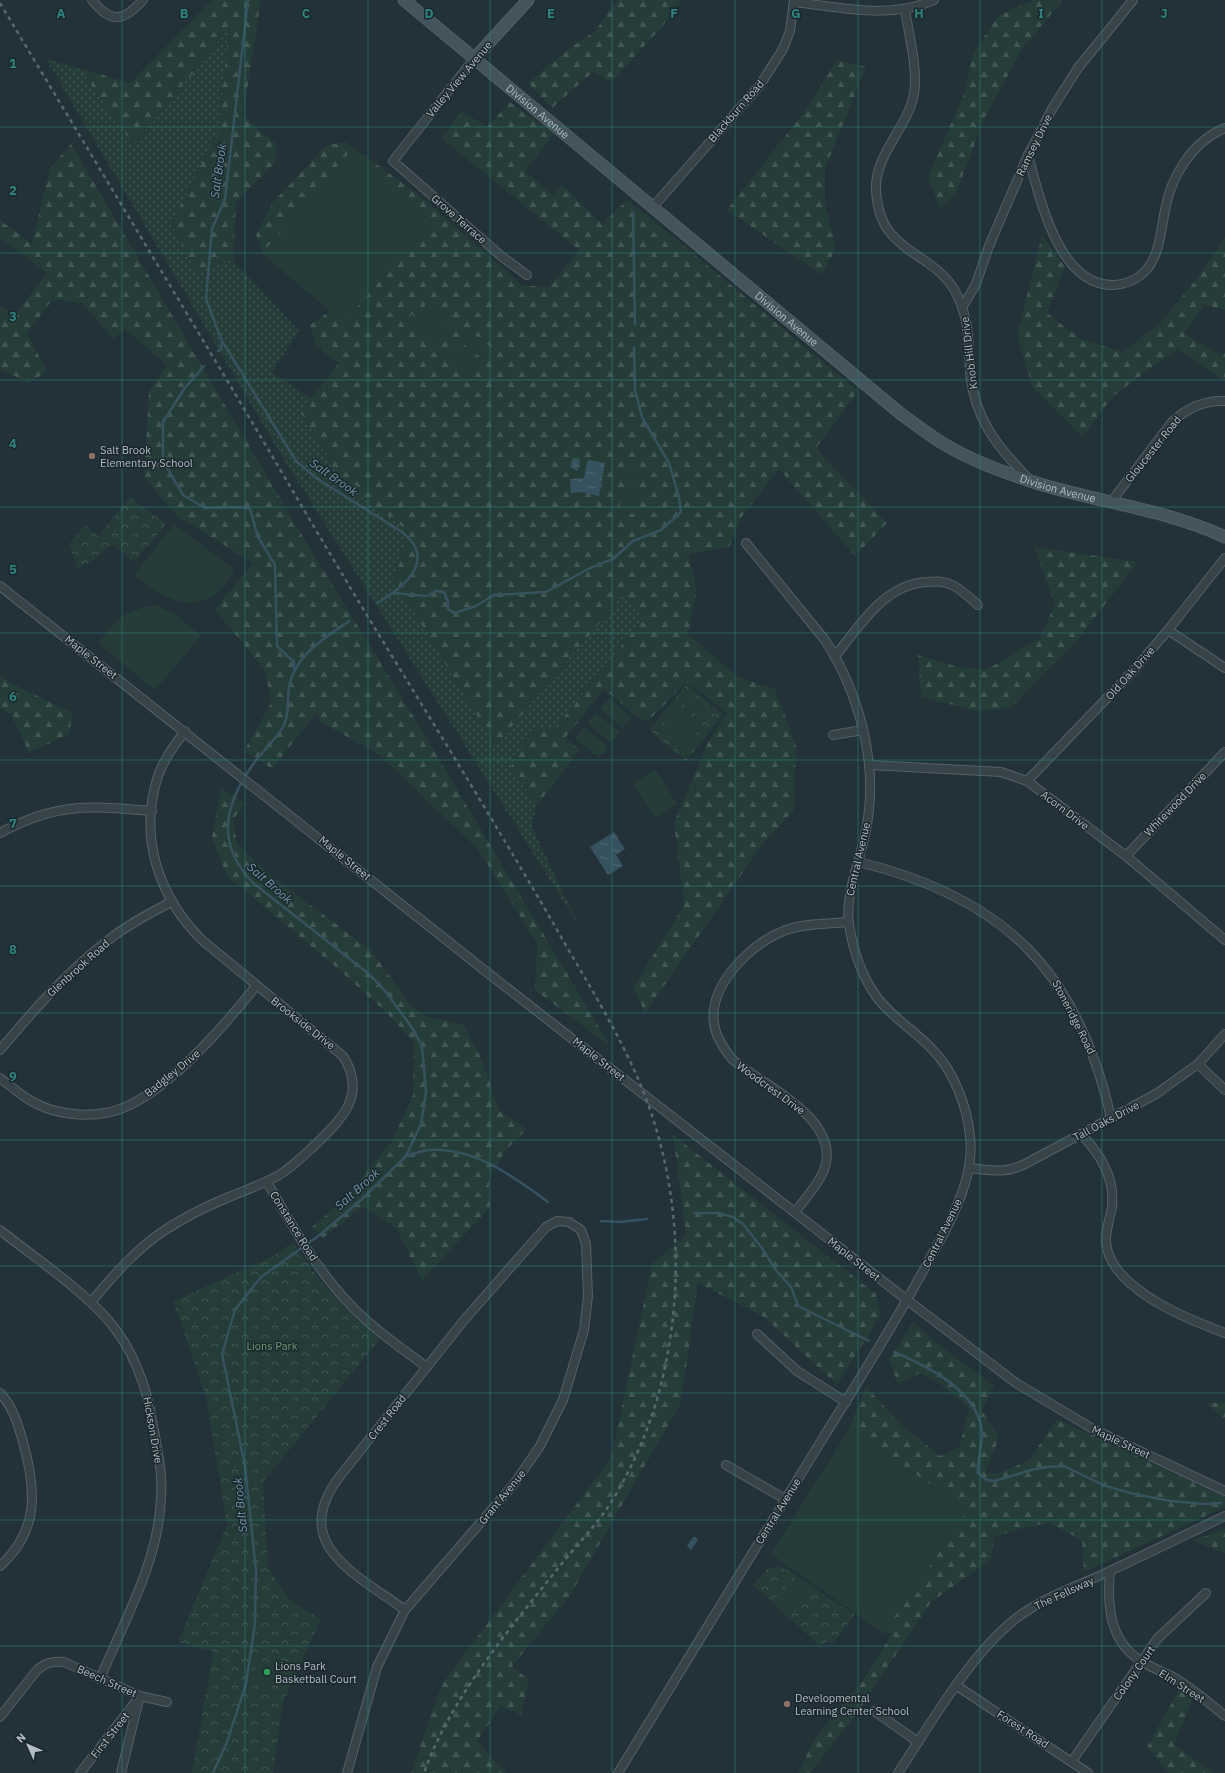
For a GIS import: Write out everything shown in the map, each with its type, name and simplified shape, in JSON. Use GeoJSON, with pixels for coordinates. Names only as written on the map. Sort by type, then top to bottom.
{"type":"FeatureCollection","features":[{"type":"Feature","properties":{"kind":"street"},"geometry":{"type":"LineString","coordinates":[[92,0],[102,13],[108,16],[116,17],[130,13],[143,0]]}},
{"type":"Feature","properties":{"kind":"street","name":"Division Avenue"},"geometry":{"type":"LineString","coordinates":[[404,0],[473,60],[901,414],[944,444],[983,464],[1031,481],[1199,525],[1225,537]]}},
{"type":"Feature","properties":{"kind":"street","name":"Valley View Avenue"},"geometry":{"type":"LineString","coordinates":[[393,161],[473,60],[528,0]]}},
{"type":"Feature","properties":{"kind":"street"},"geometry":{"type":"LineString","coordinates":[[794,1],[881,12],[905,10],[934,0]]}},
{"type":"Feature","properties":{"kind":"street","name":"Ramsey Drive"},"geometry":{"type":"LineString","coordinates":[[963,306],[976,284],[989,246],[1028,155],[1052,109],[1078,68],[1133,0]]}},
{"type":"Feature","properties":{"kind":"street","name":"Blackburn Road"},"geometry":{"type":"LineString","coordinates":[[652,208],[760,85],[774,64],[787,37],[794,1]]}},
{"type":"Feature","properties":{"kind":"street","name":"Knob Hill Drive"},"geometry":{"type":"LineString","coordinates":[[905,10],[915,80],[914,95],[906,116],[881,163],[876,186],[878,206],[885,227],[899,243],[937,269],[952,286],[963,306],[968,325],[970,372],[974,396],[981,416],[992,438],[1006,456],[1031,481]]}},
{"type":"Feature","properties":{"kind":"street"},"geometry":{"type":"LineString","coordinates":[[1028,155],[1051,229],[1063,251],[1075,267],[1088,278],[1101,283],[1122,284],[1142,274],[1153,259],[1165,207],[1174,181],[1185,163],[1198,144],[1214,132],[1225,128]]}},
{"type":"Feature","properties":{"kind":"street","name":"Grove Terrace"},"geometry":{"type":"LineString","coordinates":[[393,161],[501,256],[527,275]]}},
{"type":"Feature","properties":{"kind":"street","name":"Gloucester Road"},"geometry":{"type":"LineString","coordinates":[[1111,502],[1172,422],[1180,415],[1199,404],[1225,401]]}},
{"type":"Feature","properties":{"kind":"street","name":"Central Avenue"},"geometry":{"type":"LineString","coordinates":[[618,1773],[907,1300],[956,1210],[969,1168],[970,1134],[967,1118],[958,1089],[951,1075],[933,1050],[894,1017],[877,998],[858,962],[849,922],[848,906],[851,886],[858,862],[870,806],[870,764],[863,730],[850,690],[835,656],[825,640],[746,543]]}},
{"type":"Feature","properties":{"kind":"street","name":"Old Oak Drive"},"geometry":{"type":"LineString","coordinates":[[1027,781],[1134,670],[1225,558]]}},
{"type":"Feature","properties":{"kind":"street"},"geometry":{"type":"LineString","coordinates":[[835,656],[876,607],[892,593],[910,584],[923,582],[944,582],[963,592],[978,605]]}},
{"type":"Feature","properties":{"kind":"street","name":"Maple Street"},"geometry":{"type":"LineString","coordinates":[[0,586],[494,977],[907,1300],[1016,1383],[1092,1429],[1225,1491]]}},
{"type":"Feature","properties":{"kind":"street"},"geometry":{"type":"LineString","coordinates":[[1168,630],[1225,668]]}},
{"type":"Feature","properties":{"kind":"street"},"geometry":{"type":"LineString","coordinates":[[833,735],[863,730]]}},
{"type":"Feature","properties":{"kind":"street","name":"Brookside Drive"},"geometry":{"type":"LineString","coordinates":[[91,1302],[113,1276],[141,1249],[164,1231],[194,1212],[266,1182],[281,1174],[304,1155],[342,1118],[351,1100],[353,1084],[348,1065],[336,1049],[256,986],[203,941],[171,902],[160,878],[155,861],[151,827],[152,811],[158,776],[170,752],[185,731]]}},
{"type":"Feature","properties":{"kind":"street","name":"Whitewood Drive"},"geometry":{"type":"LineString","coordinates":[[1126,856],[1225,752]]}},
{"type":"Feature","properties":{"kind":"street","name":"Acorn Drive"},"geometry":{"type":"LineString","coordinates":[[870,764],[1001,772],[1027,781],[1126,856],[1225,940]]}},
{"type":"Feature","properties":{"kind":"street"},"geometry":{"type":"LineString","coordinates":[[0,833],[33,817],[70,808],[96,806],[152,811]]}},
{"type":"Feature","properties":{"kind":"street","name":"Stoneridge Road"},"geometry":{"type":"LineString","coordinates":[[858,862],[920,880],[971,904],[991,917],[1040,960],[1055,980],[1086,1036],[1097,1064],[1111,1118]]}},
{"type":"Feature","properties":{"kind":"street","name":"Glenbrook Road"},"geometry":{"type":"LineString","coordinates":[[0,1050],[55,986],[88,957],[133,923],[171,902]]}},
{"type":"Feature","properties":{"kind":"street","name":"Woodcrest Drive"},"geometry":{"type":"LineString","coordinates":[[795,1212],[825,1169],[827,1149],[822,1132],[807,1114],[732,1059],[725,1051],[714,1024],[715,1006],[722,988],[733,970],[748,953],[766,940],[797,927],[849,922]]}},
{"type":"Feature","properties":{"kind":"street","name":"Badgley Drive"},"geometry":{"type":"LineString","coordinates":[[0,1078],[24,1097],[50,1109],[91,1114],[106,1113],[122,1108],[140,1099],[162,1084],[190,1060],[214,1038],[256,986]]}},
{"type":"Feature","properties":{"kind":"street","name":"Tall Oaks Drive"},"geometry":{"type":"LineString","coordinates":[[969,1168],[1000,1172],[1016,1169],[1156,1094],[1198,1064],[1225,1034]]}},
{"type":"Feature","properties":{"kind":"street"},"geometry":{"type":"LineString","coordinates":[[1198,1064],[1225,1090]]}},
{"type":"Feature","properties":{"kind":"street"},"geometry":{"type":"LineString","coordinates":[[1081,1134],[1100,1157],[1110,1181],[1112,1207],[1106,1242],[1108,1252],[1114,1266],[1121,1274],[1151,1299],[1206,1326],[1225,1333]]}},
{"type":"Feature","properties":{"kind":"street","name":"Constance Road"},"geometry":{"type":"LineString","coordinates":[[266,1182],[308,1253],[339,1292],[365,1320],[427,1367]]}},
{"type":"Feature","properties":{"kind":"street","name":"Grant Avenue"},"geometry":{"type":"LineString","coordinates":[[347,1773],[377,1667],[405,1610],[514,1484],[540,1446],[563,1400],[584,1330],[588,1296],[588,1261],[586,1240],[581,1230],[569,1222],[557,1221],[551,1224]]}},
{"type":"Feature","properties":{"kind":"street","name":"Crest Road"},"geometry":{"type":"LineString","coordinates":[[405,1610],[336,1557],[324,1539],[320,1517],[325,1499],[332,1488],[465,1319],[546,1227],[551,1224]]}},
{"type":"Feature","properties":{"kind":"street","name":"Hickson Drive"},"geometry":{"type":"LineString","coordinates":[[0,1230],[91,1302],[109,1322],[122,1340],[142,1379],[149,1400],[158,1456],[162,1496],[159,1521],[148,1562],[100,1679]]}},
{"type":"Feature","properties":{"kind":"street"},"geometry":{"type":"LineString","coordinates":[[757,1334],[797,1371],[846,1402]]}},
{"type":"Feature","properties":{"kind":"street"},"geometry":{"type":"LineString","coordinates":[[0,1393],[10,1405],[16,1418],[29,1464],[33,1489],[29,1520],[16,1548],[0,1566]]}},
{"type":"Feature","properties":{"kind":"street"},"geometry":{"type":"LineString","coordinates":[[726,1465],[785,1499]]}},
{"type":"Feature","properties":{"kind":"street","name":"The Fellsway"},"geometry":{"type":"LineString","coordinates":[[898,1773],[956,1686],[977,1658],[1008,1624],[1041,1602],[1225,1516]]}},
{"type":"Feature","properties":{"kind":"street","name":"Elm Street"},"geometry":{"type":"LineString","coordinates":[[1110,1571],[1108,1601],[1113,1624],[1124,1646],[1141,1662],[1170,1676],[1194,1691],[1225,1716]]}},
{"type":"Feature","properties":{"kind":"street","name":"Colony Court"},"geometry":{"type":"LineString","coordinates":[[1072,1761],[1157,1639],[1206,1593]]}},
{"type":"Feature","properties":{"kind":"street","name":"Beech Street"},"geometry":{"type":"LineString","coordinates":[[0,1717],[37,1670],[48,1663],[56,1661],[64,1662],[140,1696],[167,1702]]}},
{"type":"Feature","properties":{"kind":"street","name":"Forest Road"},"geometry":{"type":"LineString","coordinates":[[956,1686],[1072,1761],[1088,1773]]}},
{"type":"Feature","properties":{"kind":"street"},"geometry":{"type":"LineString","coordinates":[[121,1773],[140,1696]]}},
{"type":"Feature","properties":{"kind":"street","name":"First Street"},"geometry":{"type":"LineString","coordinates":[[80,1773],[140,1696]]}},
{"type":"Feature","properties":{"kind":"street"},"geometry":{"type":"LineString","coordinates":[[874,1712],[918,1742]]}},
{"type":"Feature","properties":{"kind":"green space"},"geometry":{"type":"Polygon","coordinates":[[[212,0],[261,0],[243,116],[277,145],[275,163],[236,202],[233,260],[196,271],[171,223],[218,132],[229,29],[134,145],[79,68],[130,83],[212,0]]]}},
{"type":"Feature","properties":{"kind":"green space"},"geometry":{"type":"Polygon","coordinates":[[[617,0],[681,0],[662,27],[611,82],[593,72],[552,108],[528,83],[566,51],[596,30],[617,0]]]}},
{"type":"Feature","properties":{"kind":"green space"},"geometry":{"type":"Polygon","coordinates":[[[1033,0],[1063,0],[1023,48],[985,117],[956,193],[940,209],[928,177],[964,94],[973,53],[998,16],[1033,0]]]}},
{"type":"Feature","properties":{"kind":"green space"},"geometry":{"type":"Polygon","coordinates":[[[229,28],[218,132],[171,224],[196,271],[233,260],[299,331],[272,372],[311,399],[300,411],[343,483],[407,530],[394,579],[495,745],[625,593],[643,619],[554,729],[511,766],[536,806],[532,827],[578,924],[283,458],[46,59],[79,68],[134,144],[229,28]]]}},
{"type":"Feature","properties":{"kind":"green space"},"geometry":{"type":"Polygon","coordinates":[[[837,60],[866,67],[825,169],[825,204],[836,248],[822,275],[727,210],[806,110],[837,60]]]}},
{"type":"Feature","properties":{"kind":"green space"},"geometry":{"type":"Polygon","coordinates":[[[510,102],[554,134],[525,171],[553,195],[561,184],[602,224],[627,200],[646,214],[858,391],[816,448],[887,523],[855,556],[779,469],[743,515],[729,547],[689,554],[697,591],[688,634],[738,677],[775,689],[796,746],[794,810],[762,845],[645,1013],[633,988],[684,905],[674,823],[709,740],[727,713],[687,682],[648,721],[641,720],[604,689],[565,738],[580,750],[536,806],[511,766],[532,729],[554,729],[643,619],[624,594],[495,746],[394,579],[407,530],[343,483],[300,411],[339,363],[316,346],[310,325],[330,311],[263,254],[256,235],[273,202],[327,145],[346,142],[423,198],[522,285],[549,287],[579,250],[441,138],[462,111],[487,127],[510,102]]]}},
{"type":"Feature","properties":{"kind":"green space"},"geometry":{"type":"Polygon","coordinates":[[[71,144],[300,532],[418,724],[611,1047],[535,990],[537,943],[477,848],[377,753],[320,722],[317,712],[272,769],[244,751],[271,703],[265,671],[215,609],[253,563],[177,516],[144,477],[149,391],[167,365],[125,329],[113,339],[82,303],[52,300],[27,334],[47,371],[29,383],[0,369],[0,305],[14,316],[47,273],[0,238],[0,220],[32,244],[50,168],[71,144]]]}},
{"type":"Feature","properties":{"kind":"green space"},"geometry":{"type":"Polygon","coordinates":[[[349,153],[430,223],[346,320],[265,250],[349,153]]]}},
{"type":"Feature","properties":{"kind":"green space"},"geometry":{"type":"Polygon","coordinates":[[[1042,235],[1065,267],[1047,313],[1079,338],[1123,352],[1161,322],[1200,275],[1225,237],[1225,310],[1204,305],[1184,334],[1221,355],[1225,353],[1225,382],[1178,349],[1113,396],[1082,437],[1033,388],[1017,336],[1042,235]]]}},
{"type":"Feature","properties":{"kind":"green space"},"geometry":{"type":"Polygon","coordinates":[[[429,300],[454,319],[445,330],[421,311],[429,300]]]}},
{"type":"Feature","properties":{"kind":"green space"},"geometry":{"type":"Polygon","coordinates":[[[412,314],[416,318],[418,315],[442,334],[441,337],[444,339],[439,346],[436,343],[434,345],[409,326],[411,324],[407,321],[412,314]]]}},
{"type":"Feature","properties":{"kind":"green space"},"geometry":{"type":"Polygon","coordinates":[[[467,329],[492,348],[483,359],[458,340],[467,329]]]}},
{"type":"Feature","properties":{"kind":"green space"},"geometry":{"type":"Polygon","coordinates":[[[456,344],[480,363],[472,374],[447,355],[456,344]]]}},
{"type":"Feature","properties":{"kind":"green space"},"geometry":{"type":"Polygon","coordinates":[[[627,471],[643,474],[642,481],[626,478],[627,471]]]}},
{"type":"Feature","properties":{"kind":"green space"},"geometry":{"type":"Polygon","coordinates":[[[623,489],[637,492],[633,514],[619,511],[623,489]]]}},
{"type":"Feature","properties":{"kind":"green space"},"geometry":{"type":"Polygon","coordinates":[[[130,497],[166,524],[134,562],[112,544],[95,559],[78,569],[69,544],[85,525],[98,536],[130,497]]]}},
{"type":"Feature","properties":{"kind":"green space"},"geometry":{"type":"Polygon","coordinates":[[[174,524],[235,570],[216,594],[202,601],[192,603],[171,599],[161,594],[134,575],[174,524]]]}},
{"type":"Feature","properties":{"kind":"green space"},"geometry":{"type":"Polygon","coordinates":[[[1034,547],[1138,562],[1075,643],[1011,708],[977,711],[921,697],[918,655],[955,666],[986,670],[1040,638],[1055,604],[1034,547]]]}},
{"type":"Feature","properties":{"kind":"green space"},"geometry":{"type":"Polygon","coordinates":[[[156,605],[176,615],[201,636],[155,690],[98,643],[111,627],[128,613],[156,605]]]}},
{"type":"Feature","properties":{"kind":"green space"},"geometry":{"type":"Polygon","coordinates":[[[0,674],[9,682],[73,713],[69,734],[29,753],[12,716],[0,708],[0,674]]]}},
{"type":"Feature","properties":{"kind":"green space"},"geometry":{"type":"Polygon","coordinates":[[[687,684],[723,715],[686,761],[649,730],[687,684]]]}},
{"type":"Feature","properties":{"kind":"green space"},"geometry":{"type":"Polygon","coordinates":[[[690,692],[714,712],[705,722],[681,703],[690,692]]]}},
{"type":"Feature","properties":{"kind":"green space"},"geometry":{"type":"Polygon","coordinates":[[[609,698],[632,718],[623,728],[600,709],[609,698]]]}},
{"type":"Feature","properties":{"kind":"green space"},"geometry":{"type":"Polygon","coordinates":[[[679,706],[702,726],[693,737],[670,717],[679,706]]]}},
{"type":"Feature","properties":{"kind":"green space"},"geometry":{"type":"Polygon","coordinates":[[[596,713],[620,732],[611,743],[587,723],[596,713]]]}},
{"type":"Feature","properties":{"kind":"green space"},"geometry":{"type":"Polygon","coordinates":[[[667,721],[691,741],[682,751],[658,732],[667,721]]]}},
{"type":"Feature","properties":{"kind":"green space"},"geometry":{"type":"Polygon","coordinates":[[[584,727],[608,747],[599,758],[575,738],[584,727]]]}},
{"type":"Feature","properties":{"kind":"green space"},"geometry":{"type":"Polygon","coordinates":[[[655,769],[677,804],[655,818],[633,783],[655,769]]]}},
{"type":"Feature","properties":{"kind":"green space"},"geometry":{"type":"Polygon","coordinates":[[[221,788],[245,803],[233,820],[237,844],[274,878],[371,950],[411,1006],[427,1017],[463,1024],[482,1060],[499,1111],[527,1129],[506,1150],[489,1178],[490,1207],[422,1281],[396,1228],[362,1207],[323,1238],[312,1227],[339,1204],[392,1141],[413,1095],[414,1043],[388,1014],[338,969],[227,876],[212,838],[221,788]]]}},
{"type":"Feature","properties":{"kind":"green space"},"geometry":{"type":"Polygon","coordinates":[[[673,1135],[876,1294],[881,1314],[837,1385],[764,1317],[698,1283],[681,1403],[569,1597],[512,1666],[529,1680],[521,1715],[501,1706],[477,1741],[506,1773],[411,1773],[442,1684],[611,1458],[652,1264],[686,1235],[673,1135]]]}},
{"type":"Feature","properties":{"kind":"green space","name":"Lions Park"},"geometry":{"type":"Polygon","coordinates":[[[294,1243],[322,1282],[355,1317],[380,1339],[263,1482],[268,1566],[288,1599],[321,1619],[283,1703],[273,1773],[192,1773],[213,1652],[178,1642],[227,1525],[206,1397],[173,1301],[273,1256],[294,1243]]]}},
{"type":"Feature","properties":{"kind":"green space"},"geometry":{"type":"Polygon","coordinates":[[[913,1322],[939,1345],[993,1385],[982,1411],[999,1437],[985,1474],[1002,1472],[1029,1460],[1057,1419],[1225,1497],[1225,1507],[1084,1572],[1082,1540],[1049,1523],[1022,1528],[994,1537],[991,1560],[931,1602],[852,1720],[810,1773],[798,1773],[815,1738],[862,1682],[892,1634],[883,1633],[968,1510],[849,1429],[866,1387],[903,1426],[940,1456],[959,1448],[969,1408],[938,1382],[920,1373],[898,1384],[889,1360],[913,1322]]]}},
{"type":"Feature","properties":{"kind":"green space"},"geometry":{"type":"Polygon","coordinates":[[[1225,1402],[1225,1420],[1206,1403],[1225,1402]]]}},
{"type":"Feature","properties":{"kind":"green space"},"geometry":{"type":"Polygon","coordinates":[[[849,1429],[968,1510],[883,1633],[771,1554],[849,1429]]]}},
{"type":"Feature","properties":{"kind":"green space"},"geometry":{"type":"Polygon","coordinates":[[[1225,1528],[1225,1553],[1193,1541],[1225,1528]]]}},
{"type":"Feature","properties":{"kind":"green space"},"geometry":{"type":"Polygon","coordinates":[[[778,1567],[788,1570],[855,1615],[832,1644],[827,1641],[820,1646],[753,1585],[768,1568],[778,1567]]]}},
{"type":"Feature","properties":{"kind":"green space"},"geometry":{"type":"Polygon","coordinates":[[[796,1577],[811,1590],[789,1615],[773,1601],[796,1577]]]}},
{"type":"Feature","properties":{"kind":"green space","name":"Lions Park Basketball Court"},"geometry":{"type":"Polygon","coordinates":[[[257,1663],[279,1666],[278,1681],[255,1678],[257,1663]]]}},
{"type":"Feature","properties":{"kind":"green space"},"geometry":{"type":"Polygon","coordinates":[[[1180,1688],[1194,1696],[1174,1745],[1214,1773],[1169,1773],[1147,1747],[1180,1688]]]}},
{"type":"Feature","properties":{"kind":"water"},"geometry":{"type":"Polygon","coordinates":[[[573,458],[580,459],[578,471],[570,467],[573,458]]]}},
{"type":"Feature","properties":{"kind":"water"},"geometry":{"type":"Polygon","coordinates":[[[588,460],[605,463],[599,496],[581,492],[571,493],[570,479],[584,478],[588,460]]]}},
{"type":"Feature","properties":{"kind":"water"},"geometry":{"type":"Polygon","coordinates":[[[614,832],[625,849],[616,855],[623,866],[608,875],[590,847],[614,832]]]}},
{"type":"Feature","properties":{"kind":"water"},"geometry":{"type":"Polygon","coordinates":[[[693,1537],[698,1540],[691,1550],[687,1546],[693,1537]]]}},
{"type":"Feature","properties":{"kind":"waterway","name":"Salt Brook"},"geometry":{"type":"LineString","coordinates":[[248,0],[225,199],[212,229],[206,299],[222,341],[296,461],[316,478],[402,532],[413,543],[417,553],[417,562],[414,571],[393,593],[377,603]]}},
{"type":"Feature","properties":{"kind":"waterway"},"geometry":{"type":"LineString","coordinates":[[633,213],[635,324]]}},
{"type":"Feature","properties":{"kind":"waterway","name":"Salt Brook"},"geometry":{"type":"LineString","coordinates":[[218,351],[221,349],[222,342]]}},
{"type":"Feature","properties":{"kind":"waterway"},"geometry":{"type":"LineString","coordinates":[[394,593],[427,596],[436,591],[444,592],[448,602],[448,609],[454,613],[476,606],[494,595],[546,592],[590,568],[613,559],[633,541],[661,530],[681,512],[679,497],[669,463],[642,417],[635,390],[634,347]]}},
{"type":"Feature","properties":{"kind":"waterway","name":"Salt Brook"},"geometry":{"type":"LineString","coordinates":[[204,366],[184,389],[163,422],[163,461],[183,495],[205,508],[240,507],[250,509],[258,537],[275,565],[277,646],[294,662],[294,669]]}},
{"type":"Feature","properties":{"kind":"waterway","name":"Salt Brook"},"geometry":{"type":"LineString","coordinates":[[213,1773],[227,1742],[246,1684],[255,1623],[256,1571],[245,1466],[222,1354],[235,1310],[260,1278],[321,1234],[362,1199],[406,1156],[421,1124],[426,1092],[422,1046],[413,1029],[386,992],[370,975],[253,883],[241,868],[233,853],[229,839],[228,824],[230,809],[236,794],[254,763],[278,735],[284,725],[288,711],[289,686],[298,665],[321,641],[349,621]]}},
{"type":"Feature","properties":{"kind":"waterway"},"geometry":{"type":"LineString","coordinates":[[407,1156],[428,1150],[445,1150],[477,1158],[507,1173],[548,1202]]}},
{"type":"Feature","properties":{"kind":"waterway"},"geometry":{"type":"LineString","coordinates":[[694,1213],[718,1213],[733,1217],[743,1224],[762,1248],[775,1269],[791,1287],[798,1306],[869,1341]]}},
{"type":"Feature","properties":{"kind":"waterway"},"geometry":{"type":"LineString","coordinates":[[601,1221],[620,1222],[647,1219]]}},
{"type":"Feature","properties":{"kind":"waterway"},"geometry":{"type":"LineString","coordinates":[[894,1352],[935,1372],[961,1392],[971,1403],[978,1416],[982,1431],[978,1473],[987,1480],[995,1481],[1031,1470],[1064,1466],[1103,1485],[1130,1493],[1170,1501],[1204,1504],[1221,1503]]}},
{"type":"Feature","properties":{"kind":"railway"},"geometry":{"type":"LineString","coordinates":[[0,3],[350,587],[498,830],[587,981],[637,1076],[647,1100],[663,1156],[674,1218],[676,1250],[675,1282],[669,1345],[659,1392],[648,1426],[634,1461],[608,1507],[504,1636],[485,1662],[450,1716],[424,1773]]}},
{"type":"Feature","properties":{"kind":"place","name":"Salt Brook Elementary School"},"geometry":{"type":"Point","coordinates":[92,456]}},
{"type":"Feature","properties":{"kind":"place","name":"Lions Park Basketball Court"},"geometry":{"type":"Point","coordinates":[267,1672]}},
{"type":"Feature","properties":{"kind":"place","name":"Developmental Learning Center School"},"geometry":{"type":"Point","coordinates":[787,1704]}}]}
